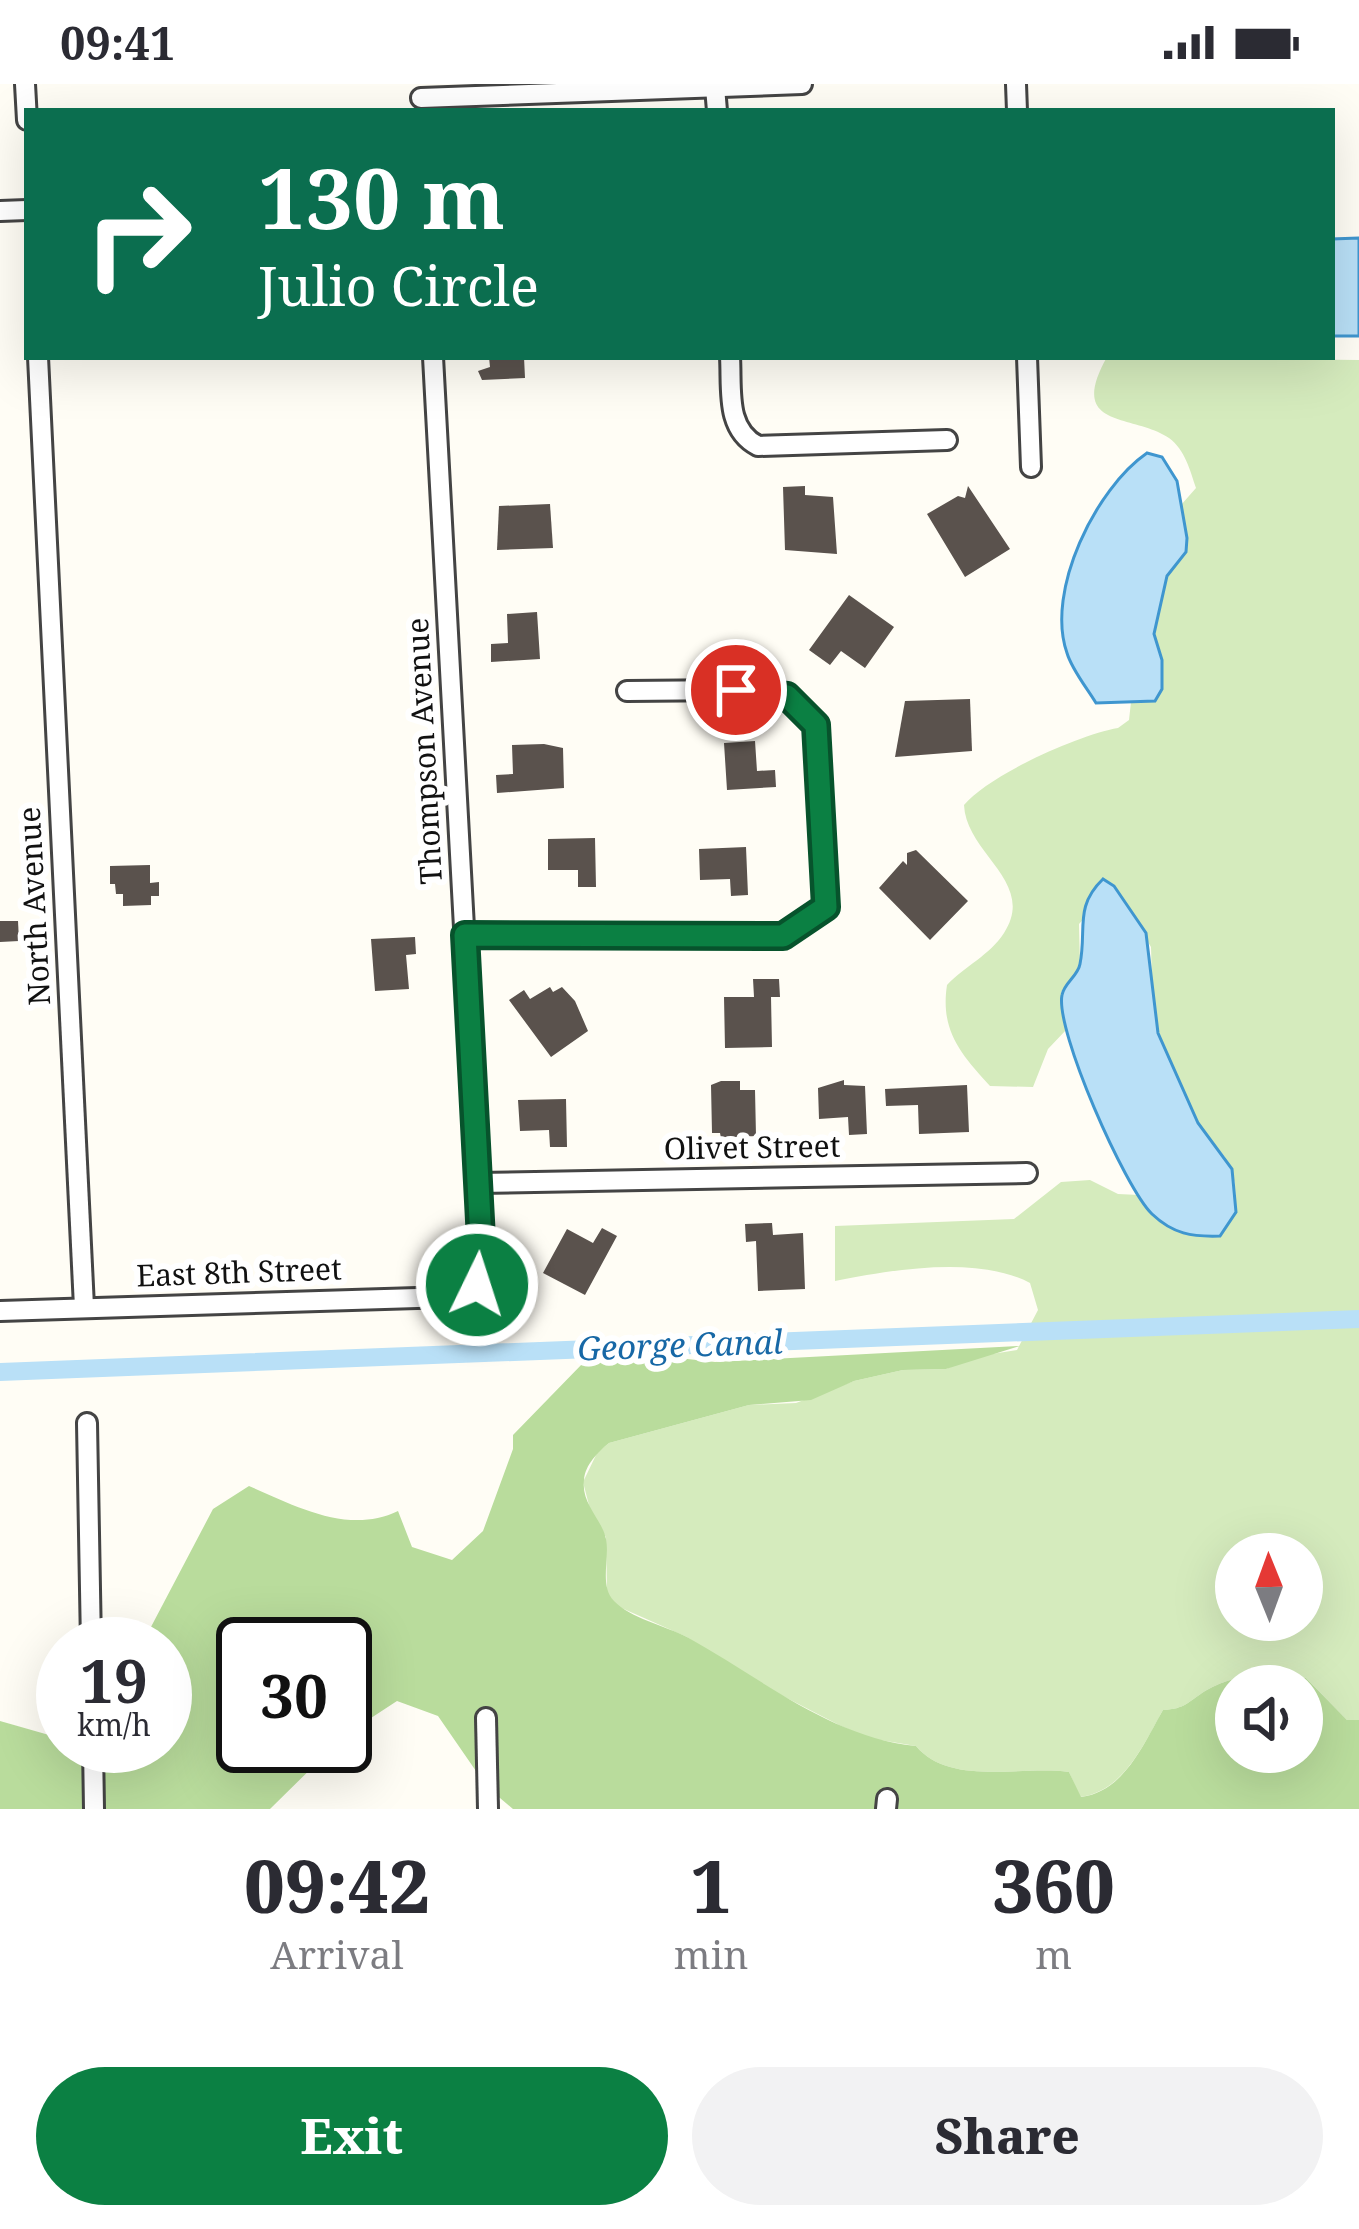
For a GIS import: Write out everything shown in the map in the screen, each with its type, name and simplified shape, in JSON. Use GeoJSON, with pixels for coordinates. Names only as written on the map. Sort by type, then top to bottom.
{"type":"FeatureCollection","features":[{"type":"Feature","properties":{"kind":"street"},"geometry":{"type":"LineString","coordinates":[[421,98],[802,84]]}},
{"type":"Feature","properties":{"kind":"street"},"geometry":{"type":"LineString","coordinates":[[716,87],[717,108]]}},
{"type":"Feature","properties":{"kind":"street","name":"North Avenue"},"geometry":{"type":"LineString","coordinates":[[38,360],[84,1307]]}},
{"type":"Feature","properties":{"kind":"street","name":"Thompson Avenue"},"geometry":{"type":"LineString","coordinates":[[433,360],[482,1258],[477,1285]]}},
{"type":"Feature","properties":{"kind":"street"},"geometry":{"type":"LineString","coordinates":[[730,360],[738,432],[758,446],[947,440]]}},
{"type":"Feature","properties":{"kind":"street"},"geometry":{"type":"LineString","coordinates":[[1027,360],[1031,467]]}},
{"type":"Feature","properties":{"kind":"street"},"geometry":{"type":"LineString","coordinates":[[465,935],[783,936],[826,907],[816,725],[787,696],[736,690],[627,691]]}},
{"type":"Feature","properties":{"kind":"street","name":"Olivet Street"},"geometry":{"type":"LineString","coordinates":[[478,1183],[1027,1173]]}},
{"type":"Feature","properties":{"kind":"street","name":"East 8th Street"},"geometry":{"type":"LineString","coordinates":[[0,1311],[450,1297],[477,1285]]}},
{"type":"Feature","properties":{"kind":"street"},"geometry":{"type":"LineString","coordinates":[[87,1423],[91,1617]]}},
{"type":"Feature","properties":{"kind":"street"},"geometry":{"type":"LineString","coordinates":[[486,1718],[488,1809]]}},
{"type":"Feature","properties":{"kind":"street"},"geometry":{"type":"LineString","coordinates":[[93,1773],[94,1809]]}},
{"type":"Feature","properties":{"kind":"green space"},"geometry":{"type":"Polygon","coordinates":[[[1106,360],[1359,360],[1359,1720],[1347,1720],[1323,1695],[1323,1665],[1215,1665],[1215,1686],[1181,1706],[1163,1710],[1120,1776],[1080,1797],[1069,1772],[967,1770],[930,1759],[916,1746],[868,1738],[740,1674],[687,1637],[617,1606],[607,1593],[606,1537],[591,1513],[583,1482],[597,1453],[609,1443],[749,1405],[796,1403],[854,1381],[903,1370],[946,1369],[973,1357],[1017,1350],[1038,1310],[1030,1283],[1009,1274],[960,1267],[907,1269],[835,1281],[835,1226],[1014,1219],[1061,1182],[1090,1180],[1118,1194],[1139,1195],[1164,1222],[1194,1235],[1219,1236],[1236,1212],[1235,1183],[1225,1157],[1198,1123],[1153,1018],[1151,947],[1114,886],[1079,924],[1080,967],[1061,992],[1066,1030],[1048,1049],[1033,1087],[990,1086],[955,1041],[947,1016],[947,985],[998,941],[1012,915],[1006,883],[976,838],[964,805],[993,781],[1035,758],[1118,728],[1129,720],[1131,702],[1155,701],[1154,634],[1167,576],[1187,538],[1181,505],[1196,488],[1183,454],[1169,438],[1099,408],[1094,397],[1096,380],[1106,360]]]}},
{"type":"Feature","properties":{"kind":"green space"},"geometry":{"type":"Polygon","coordinates":[[[1020,1346],[946,1369],[903,1370],[854,1381],[811,1400],[749,1405],[609,1443],[589,1464],[584,1489],[606,1539],[607,1588],[621,1607],[687,1637],[854,1731],[916,1746],[930,1759],[967,1770],[1069,1772],[1081,1797],[1121,1776],[1163,1710],[1181,1706],[1215,1686],[1215,1773],[1323,1773],[1323,1695],[1347,1720],[1359,1720],[1359,1809],[513,1809],[487,1787],[438,1716],[397,1701],[372,1717],[372,1617],[216,1617],[216,1773],[307,1773],[270,1809],[0,1809],[0,1721],[36,1731],[36,1773],[192,1773],[192,1617],[156,1617],[213,1509],[249,1486],[341,1519],[379,1518],[398,1511],[412,1547],[452,1560],[483,1531],[513,1449],[513,1435],[584,1362],[641,1354],[715,1362],[1020,1346]]]}},
{"type":"Feature","properties":{"kind":"water"},"geometry":{"type":"Polygon","coordinates":[[[1359,238],[1359,336],[1335,336],[1335,239],[1359,238]]]}},
{"type":"Feature","properties":{"kind":"water"},"geometry":{"type":"Polygon","coordinates":[[[1147,453],[1162,457],[1177,481],[1187,538],[1186,552],[1167,576],[1154,634],[1162,660],[1162,689],[1155,701],[1096,703],[1067,653],[1063,601],[1069,572],[1093,515],[1128,469],[1147,453]]]}},
{"type":"Feature","properties":{"kind":"water"},"geometry":{"type":"Polygon","coordinates":[[[1103,879],[1114,886],[1146,933],[1158,1033],[1198,1123],[1232,1169],[1236,1212],[1220,1236],[1175,1230],[1140,1199],[1094,1108],[1069,1040],[1062,995],[1080,964],[1088,899],[1103,879]]]}},
{"type":"Feature","properties":{"kind":"building"},"geometry":{"type":"Polygon","coordinates":[[[489,360],[524,360],[525,378],[482,380],[478,371],[490,367],[489,360]]]}},
{"type":"Feature","properties":{"kind":"building"},"geometry":{"type":"Polygon","coordinates":[[[805,486],[805,495],[833,497],[837,554],[785,550],[783,487],[805,486]]]}},
{"type":"Feature","properties":{"kind":"building"},"geometry":{"type":"Polygon","coordinates":[[[968,486],[1010,549],[965,577],[927,514],[958,496],[965,498],[968,486]]]}},
{"type":"Feature","properties":{"kind":"building"},"geometry":{"type":"Polygon","coordinates":[[[550,504],[553,548],[497,550],[499,506],[550,504]]]}},
{"type":"Feature","properties":{"kind":"building"},"geometry":{"type":"Polygon","coordinates":[[[849,595],[894,627],[865,668],[841,651],[830,665],[809,650],[849,595]]]}},
{"type":"Feature","properties":{"kind":"building"},"geometry":{"type":"Polygon","coordinates":[[[537,612],[540,659],[491,662],[491,644],[508,643],[507,614],[537,612]]]}},
{"type":"Feature","properties":{"kind":"building"},"geometry":{"type":"Polygon","coordinates":[[[970,699],[972,751],[895,757],[905,701],[970,699]]]}},
{"type":"Feature","properties":{"kind":"building"},"geometry":{"type":"Polygon","coordinates":[[[755,741],[757,771],[775,770],[776,787],[727,790],[724,743],[755,741]]]}},
{"type":"Feature","properties":{"kind":"building"},"geometry":{"type":"Polygon","coordinates":[[[512,745],[563,748],[564,788],[497,793],[496,775],[513,774],[512,745]]]}},
{"type":"Feature","properties":{"kind":"building"},"geometry":{"type":"Polygon","coordinates":[[[595,838],[596,887],[578,887],[578,870],[548,870],[548,839],[595,838]]]}},
{"type":"Feature","properties":{"kind":"building"},"geometry":{"type":"Polygon","coordinates":[[[746,847],[748,895],[731,896],[730,879],[700,880],[699,849],[746,847]]]}},
{"type":"Feature","properties":{"kind":"building"},"geometry":{"type":"Polygon","coordinates":[[[916,850],[968,901],[930,940],[879,888],[903,861],[907,865],[907,853],[916,850]]]}},
{"type":"Feature","properties":{"kind":"building"},"geometry":{"type":"Polygon","coordinates":[[[150,865],[150,883],[159,882],[159,896],[151,896],[151,905],[123,906],[123,894],[116,894],[115,884],[110,884],[110,866],[150,865]]]}},
{"type":"Feature","properties":{"kind":"building"},"geometry":{"type":"Polygon","coordinates":[[[0,921],[18,921],[19,941],[0,942],[0,921]]]}},
{"type":"Feature","properties":{"kind":"building"},"geometry":{"type":"Polygon","coordinates":[[[415,937],[416,954],[406,955],[409,989],[375,991],[371,939],[415,937]]]}},
{"type":"Feature","properties":{"kind":"building"},"geometry":{"type":"Polygon","coordinates":[[[753,979],[779,979],[780,997],[771,997],[772,1047],[725,1048],[724,997],[754,997],[753,979]]]}},
{"type":"Feature","properties":{"kind":"building"},"geometry":{"type":"Polygon","coordinates":[[[550,987],[553,992],[562,987],[575,1001],[588,1031],[551,1057],[509,1000],[524,990],[530,999],[550,987]]]}},
{"type":"Feature","properties":{"kind":"building"},"geometry":{"type":"Polygon","coordinates":[[[844,1080],[844,1085],[865,1086],[867,1134],[849,1135],[848,1117],[819,1119],[818,1088],[844,1080]]]}},
{"type":"Feature","properties":{"kind":"building"},"geometry":{"type":"Polygon","coordinates":[[[740,1081],[740,1090],[755,1090],[756,1136],[721,1138],[720,1133],[712,1133],[711,1085],[740,1081]]]}},
{"type":"Feature","properties":{"kind":"building"},"geometry":{"type":"Polygon","coordinates":[[[967,1085],[969,1132],[919,1134],[918,1105],[886,1106],[885,1089],[967,1085]]]}},
{"type":"Feature","properties":{"kind":"building"},"geometry":{"type":"Polygon","coordinates":[[[566,1099],[567,1147],[550,1147],[549,1130],[520,1131],[518,1100],[566,1099]]]}},
{"type":"Feature","properties":{"kind":"building"},"geometry":{"type":"Polygon","coordinates":[[[772,1223],[773,1235],[803,1233],[805,1289],[758,1291],[756,1241],[746,1242],[745,1224],[772,1223]]]}},
{"type":"Feature","properties":{"kind":"building"},"geometry":{"type":"Polygon","coordinates":[[[602,1228],[617,1236],[585,1295],[543,1273],[567,1229],[593,1243],[602,1228]]]}},
{"type":"Feature","properties":{"kind":"waterway","name":"George Canal"},"geometry":{"type":"LineString","coordinates":[[0,1372],[1359,1319]]}},
{"type":"Feature","properties":{"kind":"route"},"geometry":{"type":"LineString","coordinates":[[477,1285],[482,1258],[465,935],[783,936],[826,907],[816,725],[787,696],[736,690]]}}]}
